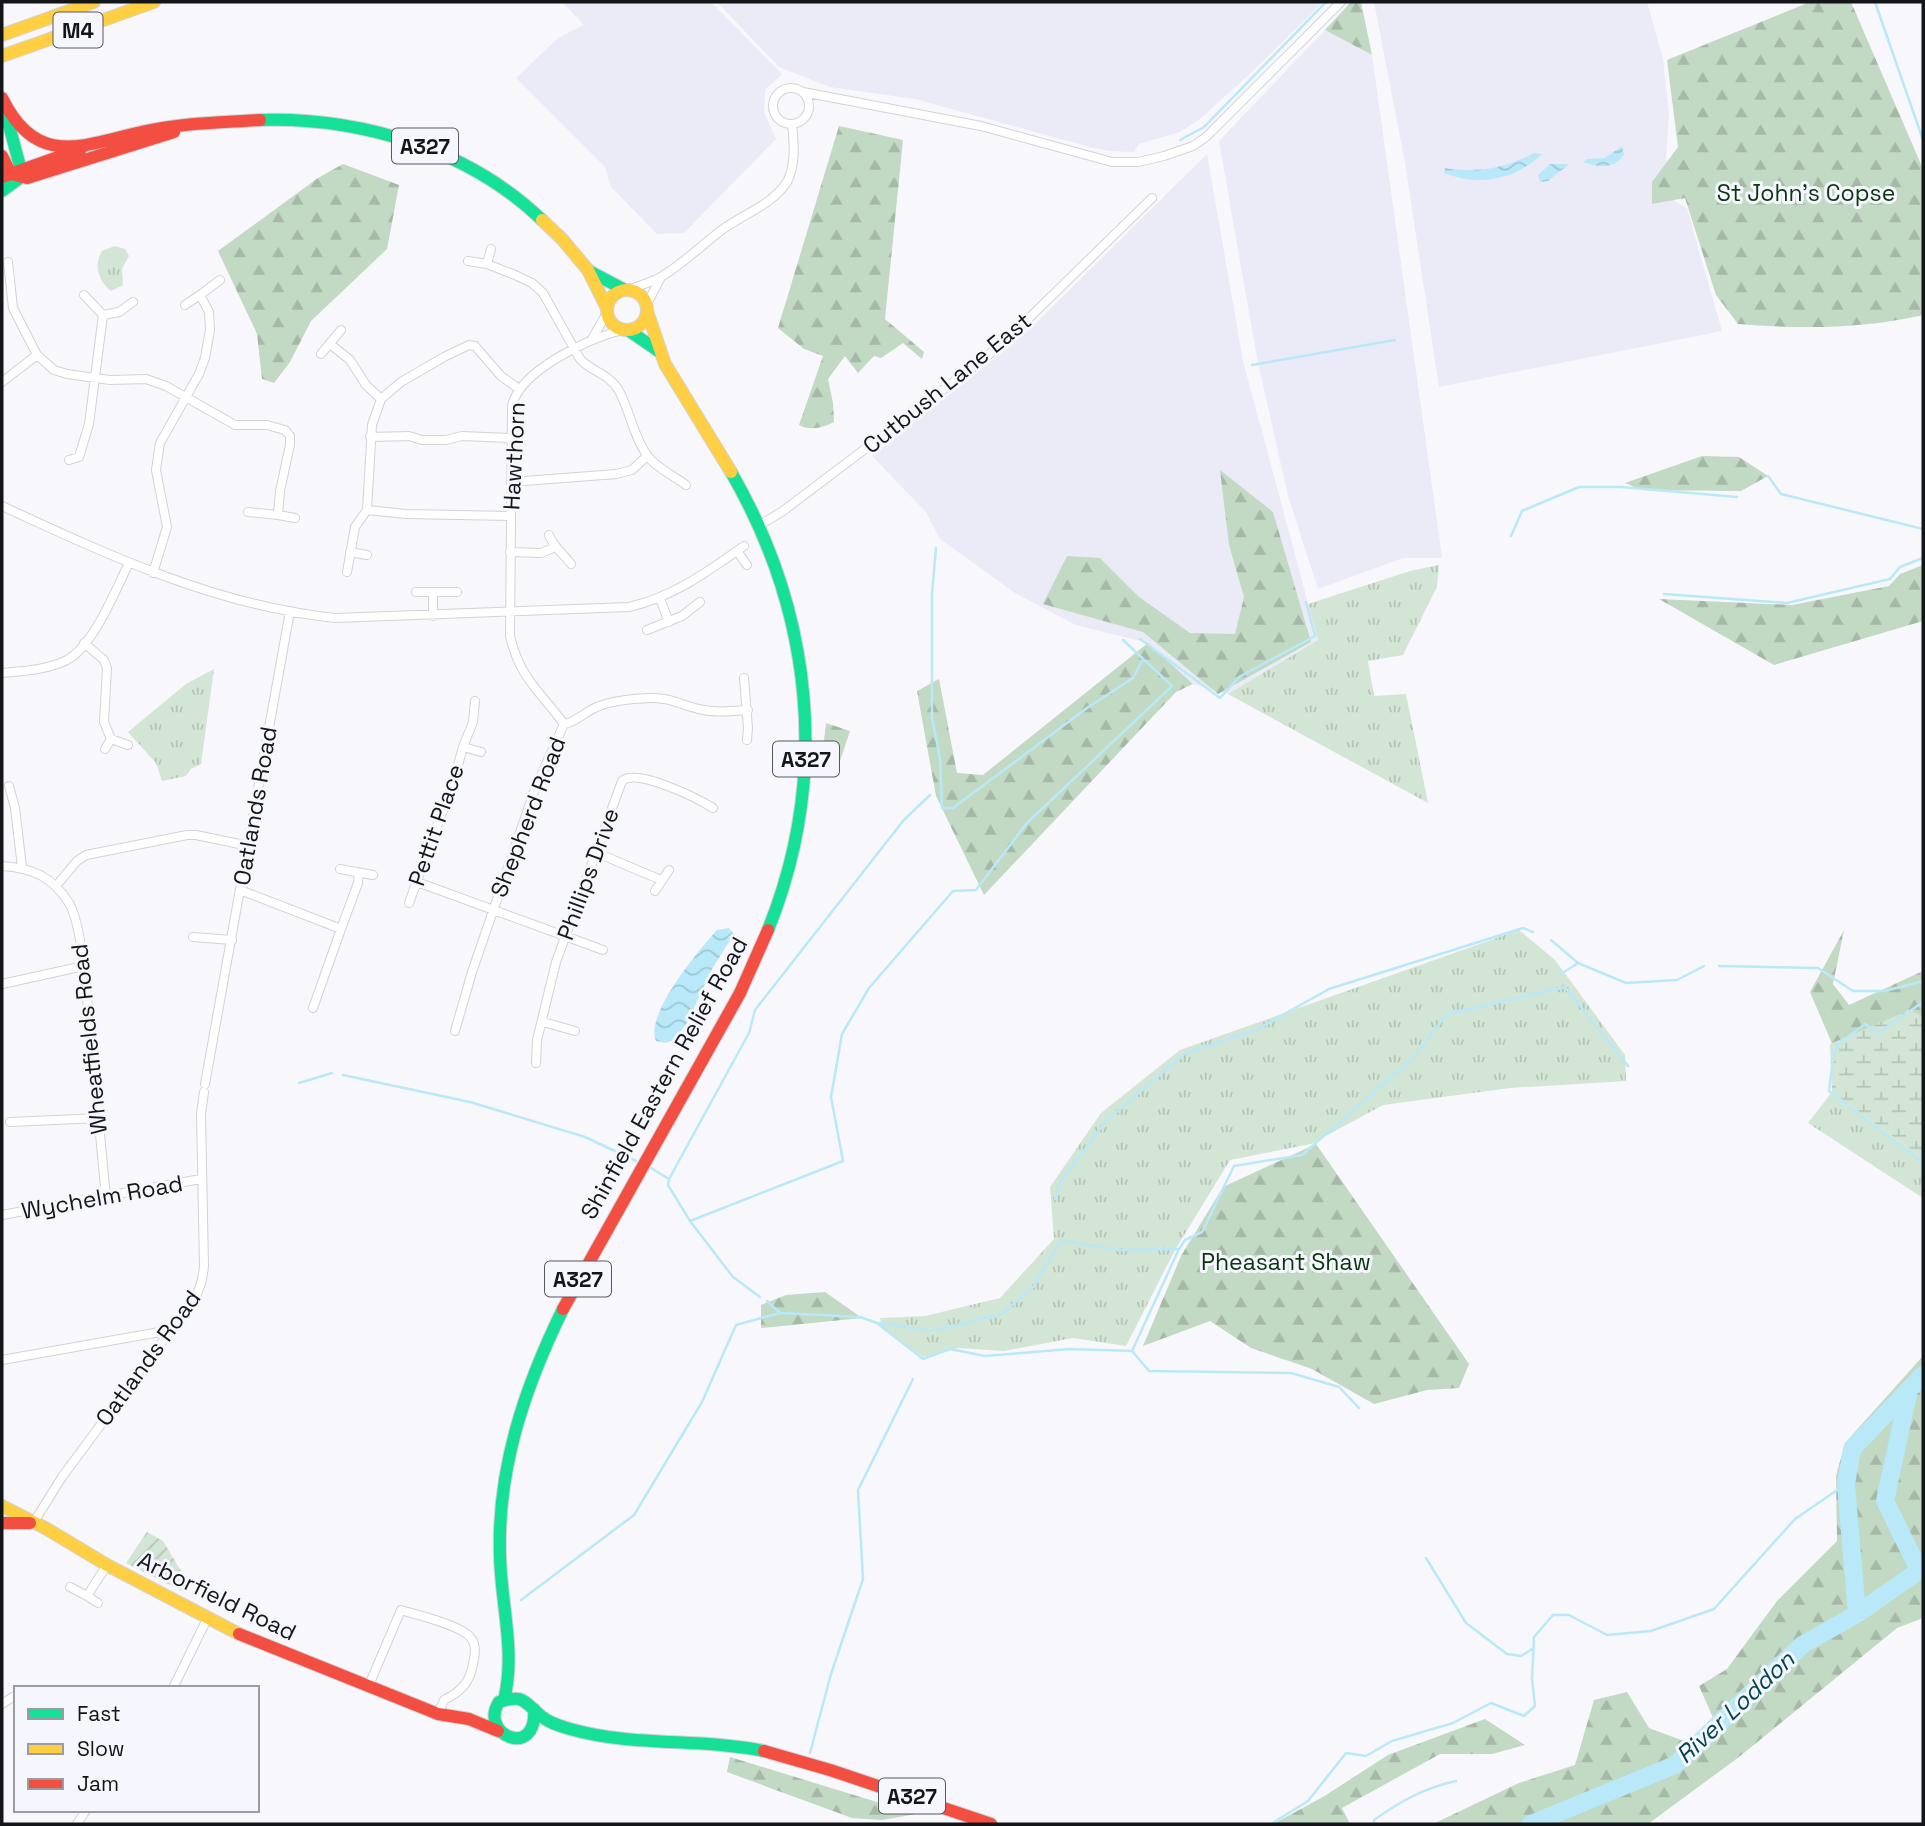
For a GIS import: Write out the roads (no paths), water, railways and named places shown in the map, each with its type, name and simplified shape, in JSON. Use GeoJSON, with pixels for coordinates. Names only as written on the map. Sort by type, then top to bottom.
{"type":"FeatureCollection","features":[{"type":"Feature","properties":{"kind":"main road","name":"M4"},"geometry":{"type":"LineString","coordinates":[[2,35],[94,2]]}},
{"type":"Feature","properties":{"kind":"main road","name":"M4"},"geometry":{"type":"LineString","coordinates":[[2,56],[154,2]]}},
{"type":"Feature","properties":{"kind":"main road","name":"A327"},"geometry":{"type":"LineString","coordinates":[[2,100],[25,129],[38,139],[65,148],[86,148],[130,134],[249,120],[312,121],[370,130],[415,142],[463,164],[502,188],[543,222],[589,271],[607,310]]}},
{"type":"Feature","properties":{"kind":"main road"},"geometry":{"type":"LineString","coordinates":[[2,100],[13,175]]}},
{"type":"Feature","properties":{"kind":"main road","name":"A327"},"geometry":{"type":"LineString","coordinates":[[13,175],[33,177],[53,172],[191,126]]}},
{"type":"Feature","properties":{"kind":"main road"},"geometry":{"type":"LineString","coordinates":[[2,191],[13,175],[86,148]]}},
{"type":"Feature","properties":{"kind":"main road"},"geometry":{"type":"LineString","coordinates":[[2,156],[13,175]]}},
{"type":"Feature","properties":{"kind":"main road","name":"A327"},"geometry":{"type":"LineString","coordinates":[[589,271],[627,290]]}},
{"type":"Feature","properties":{"kind":"main road"},"geometry":{"type":"LineString","coordinates":[[627,290],[640,296],[647,309],[641,324],[625,330],[612,324],[607,310],[615,294],[627,290]]}},
{"type":"Feature","properties":{"kind":"main road","name":"Shinfield Eastern Relief Road"},"geometry":{"type":"LineString","coordinates":[[523,1699],[510,1674],[501,1584],[500,1525],[506,1465],[519,1411],[542,1351],[573,1288],[740,993],[773,918],[789,864],[805,777],[807,734],[804,687],[788,597],[760,525],[660,353],[647,309]]}},
{"type":"Feature","properties":{"kind":"main road","name":"Shinfield Eastern Relief Road"},"geometry":{"type":"LineString","coordinates":[[625,330],[660,353]]}},
{"type":"Feature","properties":{"kind":"main road","name":"Arborfield Road"},"geometry":{"type":"LineString","coordinates":[[2,1506],[107,1565],[275,1651],[369,1685],[438,1714],[469,1719],[498,1731]]}},
{"type":"Feature","properties":{"kind":"main road"},"geometry":{"type":"LineString","coordinates":[[2,1523],[34,1522]]}},
{"type":"Feature","properties":{"kind":"main road","name":"Shinfield Eastern Relief Road"},"geometry":{"type":"LineString","coordinates":[[500,1705],[510,1674]]}},
{"type":"Feature","properties":{"kind":"main road"},"geometry":{"type":"LineString","coordinates":[[500,1705],[510,1698],[523,1699]]}},
{"type":"Feature","properties":{"kind":"main road","name":"A327"},"geometry":{"type":"LineString","coordinates":[[523,1699],[555,1724],[569,1728],[648,1741],[725,1745],[770,1753],[912,1796],[990,1824]]}},
{"type":"Feature","properties":{"kind":"main road","name":"A327"},"geometry":{"type":"LineString","coordinates":[[500,1705],[494,1719],[498,1731],[508,1738],[515,1739],[530,1731],[547,1727],[569,1728]]}},
{"type":"Feature","properties":{"kind":"main road","name":"Arborfield Road"},"geometry":{"type":"LineString","coordinates":[[469,1719],[482,1717],[500,1705]]}},
{"type":"Feature","properties":{"kind":"main road"},"geometry":{"type":"LineString","coordinates":[[530,1731],[535,1722],[534,1709]]}},
{"type":"Feature","properties":{"kind":"street"},"geometry":{"type":"LineString","coordinates":[[830,99],[809,109],[803,119],[792,124],[783,122],[776,116],[773,106],[774,98],[786,88],[792,87],[830,99],[969,124],[1112,162],[1138,162],[1193,146],[1210,134],[1341,2]]}},
{"type":"Feature","properties":{"kind":"street"},"geometry":{"type":"LineString","coordinates":[[803,92],[809,109]]}},
{"type":"Feature","properties":{"kind":"street"},"geometry":{"type":"LineString","coordinates":[[627,290],[661,277],[721,231],[779,192],[788,180],[792,166],[792,124]]}},
{"type":"Feature","properties":{"kind":"street","name":"Cutbush Lane East"},"geometry":{"type":"LineString","coordinates":[[760,525],[794,503],[984,359],[1152,198]]}},
{"type":"Feature","properties":{"kind":"street"},"geometry":{"type":"LineString","coordinates":[[487,264],[491,249]]}},
{"type":"Feature","properties":{"kind":"street"},"geometry":{"type":"LineString","coordinates":[[468,261],[487,264],[532,283],[543,293],[580,359],[586,366],[600,371],[616,387],[647,456],[685,485]]}},
{"type":"Feature","properties":{"kind":"street"},"geometry":{"type":"LineString","coordinates":[[8,262],[13,308],[37,355],[54,370],[94,377],[146,379],[186,397],[235,425],[267,425],[285,430],[290,436],[290,445],[278,515]]}},
{"type":"Feature","properties":{"kind":"street"},"geometry":{"type":"LineString","coordinates":[[647,309],[661,277]]}},
{"type":"Feature","properties":{"kind":"street"},"geometry":{"type":"LineString","coordinates":[[185,305],[220,280]]}},
{"type":"Feature","properties":{"kind":"street"},"geometry":{"type":"LineString","coordinates":[[84,295],[103,315]]}},
{"type":"Feature","properties":{"kind":"street"},"geometry":{"type":"LineString","coordinates":[[153,573],[167,527],[156,470],[157,458],[164,434],[205,358],[210,330],[209,312],[200,295]]}},
{"type":"Feature","properties":{"kind":"street"},"geometry":{"type":"LineString","coordinates":[[103,315],[119,312],[133,302]]}},
{"type":"Feature","properties":{"kind":"street"},"geometry":{"type":"LineString","coordinates":[[2,311],[13,308]]}},
{"type":"Feature","properties":{"kind":"street","name":"Hawthorn"},"geometry":{"type":"LineString","coordinates":[[592,339],[607,310]]}},
{"type":"Feature","properties":{"kind":"street"},"geometry":{"type":"LineString","coordinates":[[79,457],[89,424],[103,315]]}},
{"type":"Feature","properties":{"kind":"street"},"geometry":{"type":"LineString","coordinates":[[321,354],[341,330]]}},
{"type":"Feature","properties":{"kind":"street","name":"Hawthorn"},"geometry":{"type":"LineString","coordinates":[[509,613],[512,406],[519,389],[531,375],[592,339],[625,330]]}},
{"type":"Feature","properties":{"kind":"street"},"geometry":{"type":"LineString","coordinates":[[330,344],[350,360],[366,385],[381,398]]}},
{"type":"Feature","properties":{"kind":"street"},"geometry":{"type":"LineString","coordinates":[[347,572],[355,527],[367,510],[370,436],[374,414],[381,398],[401,382],[469,345],[475,346],[501,376],[519,389]]}},
{"type":"Feature","properties":{"kind":"street"},"geometry":{"type":"LineString","coordinates":[[2,382],[37,355]]}},
{"type":"Feature","properties":{"kind":"street"},"geometry":{"type":"LineString","coordinates":[[370,436],[410,436],[422,440],[446,440],[462,436],[511,438]]}},
{"type":"Feature","properties":{"kind":"street"},"geometry":{"type":"LineString","coordinates":[[511,482],[616,474],[632,470],[647,456]]}},
{"type":"Feature","properties":{"kind":"street"},"geometry":{"type":"LineString","coordinates":[[69,460],[79,457]]}},
{"type":"Feature","properties":{"kind":"street"},"geometry":{"type":"LineString","coordinates":[[79,457],[88,463]]}},
{"type":"Feature","properties":{"kind":"street"},"geometry":{"type":"LineString","coordinates":[[2,506],[153,573],[233,598],[335,618],[614,609],[660,599],[695,580],[740,548],[747,565]]}},
{"type":"Feature","properties":{"kind":"street"},"geometry":{"type":"LineString","coordinates":[[367,510],[406,514],[511,516]]}},
{"type":"Feature","properties":{"kind":"street"},"geometry":{"type":"LineString","coordinates":[[248,512],[295,518]]}},
{"type":"Feature","properties":{"kind":"street"},"geometry":{"type":"LineString","coordinates":[[549,535],[554,548],[564,554],[571,564]]}},
{"type":"Feature","properties":{"kind":"street"},"geometry":{"type":"LineString","coordinates":[[510,552],[541,553],[554,548]]}},
{"type":"Feature","properties":{"kind":"street"},"geometry":{"type":"LineString","coordinates":[[350,552],[367,555]]}},
{"type":"Feature","properties":{"kind":"street"},"geometry":{"type":"LineString","coordinates":[[2,673],[45,668],[68,659],[103,617],[129,563]]}},
{"type":"Feature","properties":{"kind":"street"},"geometry":{"type":"LineString","coordinates":[[416,592],[457,592]]}},
{"type":"Feature","properties":{"kind":"street"},"geometry":{"type":"LineString","coordinates":[[433,593],[433,616]]}},
{"type":"Feature","properties":{"kind":"street"},"geometry":{"type":"LineString","coordinates":[[660,599],[669,622]]}},
{"type":"Feature","properties":{"kind":"street"},"geometry":{"type":"LineString","coordinates":[[647,630],[682,616],[699,603]]}},
{"type":"Feature","properties":{"kind":"street","name":"Oatlands Road"},"geometry":{"type":"LineString","coordinates":[[34,1522],[78,1454],[171,1330],[185,1316],[202,1286],[204,1266],[201,1114],[290,611]]}},
{"type":"Feature","properties":{"kind":"street","name":"Shepherd Road"},"geometry":{"type":"LineString","coordinates":[[455,1031],[472,972],[535,789],[564,724],[527,678],[516,659],[510,636],[509,613]]}},
{"type":"Feature","properties":{"kind":"street"},"geometry":{"type":"LineString","coordinates":[[84,643],[104,660],[107,668],[104,722],[111,739],[128,745]]}},
{"type":"Feature","properties":{"kind":"street"},"geometry":{"type":"LineString","coordinates":[[744,678],[748,709],[747,740]]}},
{"type":"Feature","properties":{"kind":"street"},"geometry":{"type":"LineString","coordinates":[[564,724],[569,724],[601,705],[655,698],[672,699],[714,712],[748,709]]}},
{"type":"Feature","properties":{"kind":"street","name":"Pettit Place"},"geometry":{"type":"LineString","coordinates":[[409,903],[473,722],[475,701]]}},
{"type":"Feature","properties":{"kind":"street"},"geometry":{"type":"LineString","coordinates":[[105,749],[111,739]]}},
{"type":"Feature","properties":{"kind":"street","name":"Pettit Place"},"geometry":{"type":"LineString","coordinates":[[463,747],[481,752]]}},
{"type":"Feature","properties":{"kind":"street","name":"Phillips Drive"},"geometry":{"type":"LineString","coordinates":[[536,1063],[537,1040],[556,962],[619,787],[626,777],[633,776],[685,793],[713,808]]}},
{"type":"Feature","properties":{"kind":"street"},"geometry":{"type":"LineString","coordinates":[[9,786],[15,808],[22,867]]}},
{"type":"Feature","properties":{"kind":"street"},"geometry":{"type":"LineString","coordinates":[[2,866],[22,867],[41,874],[56,886],[77,861],[86,855],[187,835],[249,846]]}},
{"type":"Feature","properties":{"kind":"street"},"geometry":{"type":"LineString","coordinates":[[595,852],[662,880]]}},
{"type":"Feature","properties":{"kind":"street"},"geometry":{"type":"LineString","coordinates":[[340,869],[373,875]]}},
{"type":"Feature","properties":{"kind":"street"},"geometry":{"type":"LineString","coordinates":[[655,891],[669,870]]}},
{"type":"Feature","properties":{"kind":"street"},"geometry":{"type":"LineString","coordinates":[[313,1008],[314,994],[341,929],[359,873]]}},
{"type":"Feature","properties":{"kind":"street"},"geometry":{"type":"LineString","coordinates":[[416,882],[603,950]]}},
{"type":"Feature","properties":{"kind":"street","name":"Wheatfields Road"},"geometry":{"type":"LineString","coordinates":[[56,886],[71,905],[84,966],[106,1197]]}},
{"type":"Feature","properties":{"kind":"street"},"geometry":{"type":"LineString","coordinates":[[240,890],[341,929]]}},
{"type":"Feature","properties":{"kind":"street"},"geometry":{"type":"LineString","coordinates":[[193,937],[232,940]]}},
{"type":"Feature","properties":{"kind":"street"},"geometry":{"type":"LineString","coordinates":[[2,984],[84,966]]}},
{"type":"Feature","properties":{"kind":"street"},"geometry":{"type":"LineString","coordinates":[[543,1022],[575,1031]]}},
{"type":"Feature","properties":{"kind":"street"},"geometry":{"type":"LineString","coordinates":[[10,1122],[99,1118]]}},
{"type":"Feature","properties":{"kind":"street","name":"Wychelm Road"},"geometry":{"type":"LineString","coordinates":[[2,1215],[201,1179]]}},
{"type":"Feature","properties":{"kind":"street"},"geometry":{"type":"LineString","coordinates":[[2,1360],[171,1330]]}},
{"type":"Feature","properties":{"kind":"street"},"geometry":{"type":"LineString","coordinates":[[88,1596],[107,1565]]}},
{"type":"Feature","properties":{"kind":"street"},"geometry":{"type":"LineString","coordinates":[[70,1587],[98,1602]]}},
{"type":"Feature","properties":{"kind":"street"},"geometry":{"type":"LineString","coordinates":[[369,1685],[401,1610],[460,1630],[472,1638],[475,1651],[472,1672],[462,1691],[444,1700],[438,1714]]}},
{"type":"Feature","properties":{"kind":"street"},"geometry":{"type":"LineString","coordinates":[[174,1686],[208,1617]]}},
{"type":"Feature","properties":{"kind":"water"},"geometry":{"type":"Polygon","coordinates":[[[1622,146],[1624,155],[1615,163],[1600,166],[1583,162],[1587,159],[1605,158],[1622,146]]]}},
{"type":"Feature","properties":{"kind":"water"},"geometry":{"type":"Polygon","coordinates":[[[1534,153],[1542,154],[1520,170],[1496,178],[1470,180],[1444,173],[1445,168],[1480,170],[1502,166],[1534,153]]]}},
{"type":"Feature","properties":{"kind":"water"},"geometry":{"type":"Polygon","coordinates":[[[1550,164],[1569,164],[1548,181],[1540,182],[1538,175],[1550,164]]]}},
{"type":"Feature","properties":{"kind":"water"},"geometry":{"type":"Polygon","coordinates":[[[729,928],[734,934],[712,969],[687,1023],[675,1039],[666,1043],[656,1041],[654,1030],[658,1016],[675,983],[717,930],[729,928]]]}},
{"type":"Feature","properties":{"kind":"waterway"},"geometry":{"type":"LineString","coordinates":[[1180,140],[1204,127],[1326,2]]}},
{"type":"Feature","properties":{"kind":"waterway"},"geometry":{"type":"LineString","coordinates":[[1875,2],[1923,140]]}},
{"type":"Feature","properties":{"kind":"waterway"},"geometry":{"type":"LineString","coordinates":[[1252,365],[1395,340]]}},
{"type":"Feature","properties":{"kind":"waterway"},"geometry":{"type":"LineString","coordinates":[[1768,476],[1781,494],[1923,529]]}},
{"type":"Feature","properties":{"kind":"waterway"},"geometry":{"type":"LineString","coordinates":[[1511,536],[1522,511],[1579,487],[1621,487],[1737,497]]}},
{"type":"Feature","properties":{"kind":"waterway"},"geometry":{"type":"LineString","coordinates":[[936,548],[932,594],[932,718],[940,758],[942,808],[953,808],[1087,708],[1133,678],[1143,659]]}},
{"type":"Feature","properties":{"kind":"waterway"},"geometry":{"type":"LineString","coordinates":[[1664,594],[1787,603],[1890,579],[1900,567],[1923,558]]}},
{"type":"Feature","properties":{"kind":"waterway"},"geometry":{"type":"LineString","coordinates":[[1140,639],[1220,698],[1239,677],[1315,636],[1306,602]]}},
{"type":"Feature","properties":{"kind":"waterway"},"geometry":{"type":"LineString","coordinates":[[760,1297],[733,1277],[690,1221],[843,1161],[831,1097],[842,1034],[869,988],[953,891],[976,890],[1026,824],[1172,686],[1123,640]]}},
{"type":"Feature","properties":{"kind":"waterway"},"geometry":{"type":"LineString","coordinates":[[669,1179],[749,1033],[755,1010],[903,821],[930,795]]}},
{"type":"Feature","properties":{"kind":"waterway"},"geometry":{"type":"LineString","coordinates":[[1055,1199],[1061,1181],[1105,1122],[1184,1054],[1256,1030],[1329,989],[1523,928],[1533,932]]}},
{"type":"Feature","properties":{"kind":"waterway"},"geometry":{"type":"LineString","coordinates":[[1551,940],[1578,963],[1626,983],[1677,980],[1704,966]]}},
{"type":"Feature","properties":{"kind":"waterway"},"geometry":{"type":"LineString","coordinates":[[1561,974],[1578,963]]}},
{"type":"Feature","properties":{"kind":"waterway"},"geometry":{"type":"LineString","coordinates":[[1719,966],[1818,968],[1853,991],[1885,991],[1923,981]]}},
{"type":"Feature","properties":{"kind":"waterway"},"geometry":{"type":"LineString","coordinates":[[1132,1351],[1179,1249],[1185,1240],[1202,1232],[1234,1166],[1302,1155],[1413,1058],[1447,1014],[1565,987],[1628,1066]]}},
{"type":"Feature","properties":{"kind":"waterway"},"geometry":{"type":"LineString","coordinates":[[1923,1002],[1878,1033],[1865,1024],[1838,1044],[1829,1091],[1923,1163]]}},
{"type":"Feature","properties":{"kind":"waterway"},"geometry":{"type":"LineString","coordinates":[[299,1083],[332,1073]]}},
{"type":"Feature","properties":{"kind":"waterway"},"geometry":{"type":"LineString","coordinates":[[343,1075],[470,1102],[585,1137],[636,1161]]}},
{"type":"Feature","properties":{"kind":"waterway"},"geometry":{"type":"LineString","coordinates":[[651,1168],[669,1179],[668,1185],[690,1221]]}},
{"type":"Feature","properties":{"kind":"waterway"},"geometry":{"type":"LineString","coordinates":[[880,1323],[931,1331],[1002,1314],[1034,1286],[1061,1240],[1118,1250],[1179,1249]]}},
{"type":"Feature","properties":{"kind":"waterway"},"geometry":{"type":"LineString","coordinates":[[767,1301],[780,1313]]}},
{"type":"Feature","properties":{"kind":"waterway"},"geometry":{"type":"LineString","coordinates":[[521,1600],[634,1515],[702,1402],[736,1325],[780,1313],[860,1317],[877,1323],[923,1359],[950,1349],[985,1356],[1069,1349],[1132,1351],[1149,1371],[1291,1373],[1339,1387],[1359,1408]]}},
{"type":"Feature","properties":{"kind":"waterway","name":"River Loddon"},"geometry":{"type":"LineString","coordinates":[[1857,1614],[1846,1484],[1852,1449],[1923,1375]]}},
{"type":"Feature","properties":{"kind":"waterway"},"geometry":{"type":"LineString","coordinates":[[810,1753],[831,1674],[863,1579],[858,1490],[913,1379]]}},
{"type":"Feature","properties":{"kind":"waterway","name":"River Loddon"},"geometry":{"type":"LineString","coordinates":[[1909,1390],[1885,1501],[1919,1570]]}},
{"type":"Feature","properties":{"kind":"waterway"},"geometry":{"type":"LineString","coordinates":[[1271,1824],[1308,1801],[1346,1753],[1366,1756],[1392,1741],[1453,1723],[1491,1703],[1524,1716],[1535,1706],[1532,1679],[1534,1637],[1553,1615],[1569,1615],[1607,1635],[1651,1631],[1714,1609],[1795,1519],[1846,1484]]}},
{"type":"Feature","properties":{"kind":"waterway"},"geometry":{"type":"LineString","coordinates":[[1426,1558],[1466,1623],[1507,1654],[1521,1656],[1534,1648]]}},
{"type":"Feature","properties":{"kind":"waterway","name":"River Loddon"},"geometry":{"type":"LineString","coordinates":[[1531,1824],[1675,1765],[1802,1645],[1857,1614],[1923,1568]]}},
{"type":"Feature","properties":{"kind":"waterway"},"geometry":{"type":"LineString","coordinates":[[1374,1824],[1374,1820],[1413,1796],[1456,1781]]}},
{"type":"Feature","properties":{"kind":"park label","name":"St John's Copse"},"geometry":{"type":"Point","coordinates":[1806,193]}},
{"type":"Feature","properties":{"kind":"park label","name":"Pheasant Shaw"},"geometry":{"type":"Point","coordinates":[1286,1262]}}]}
